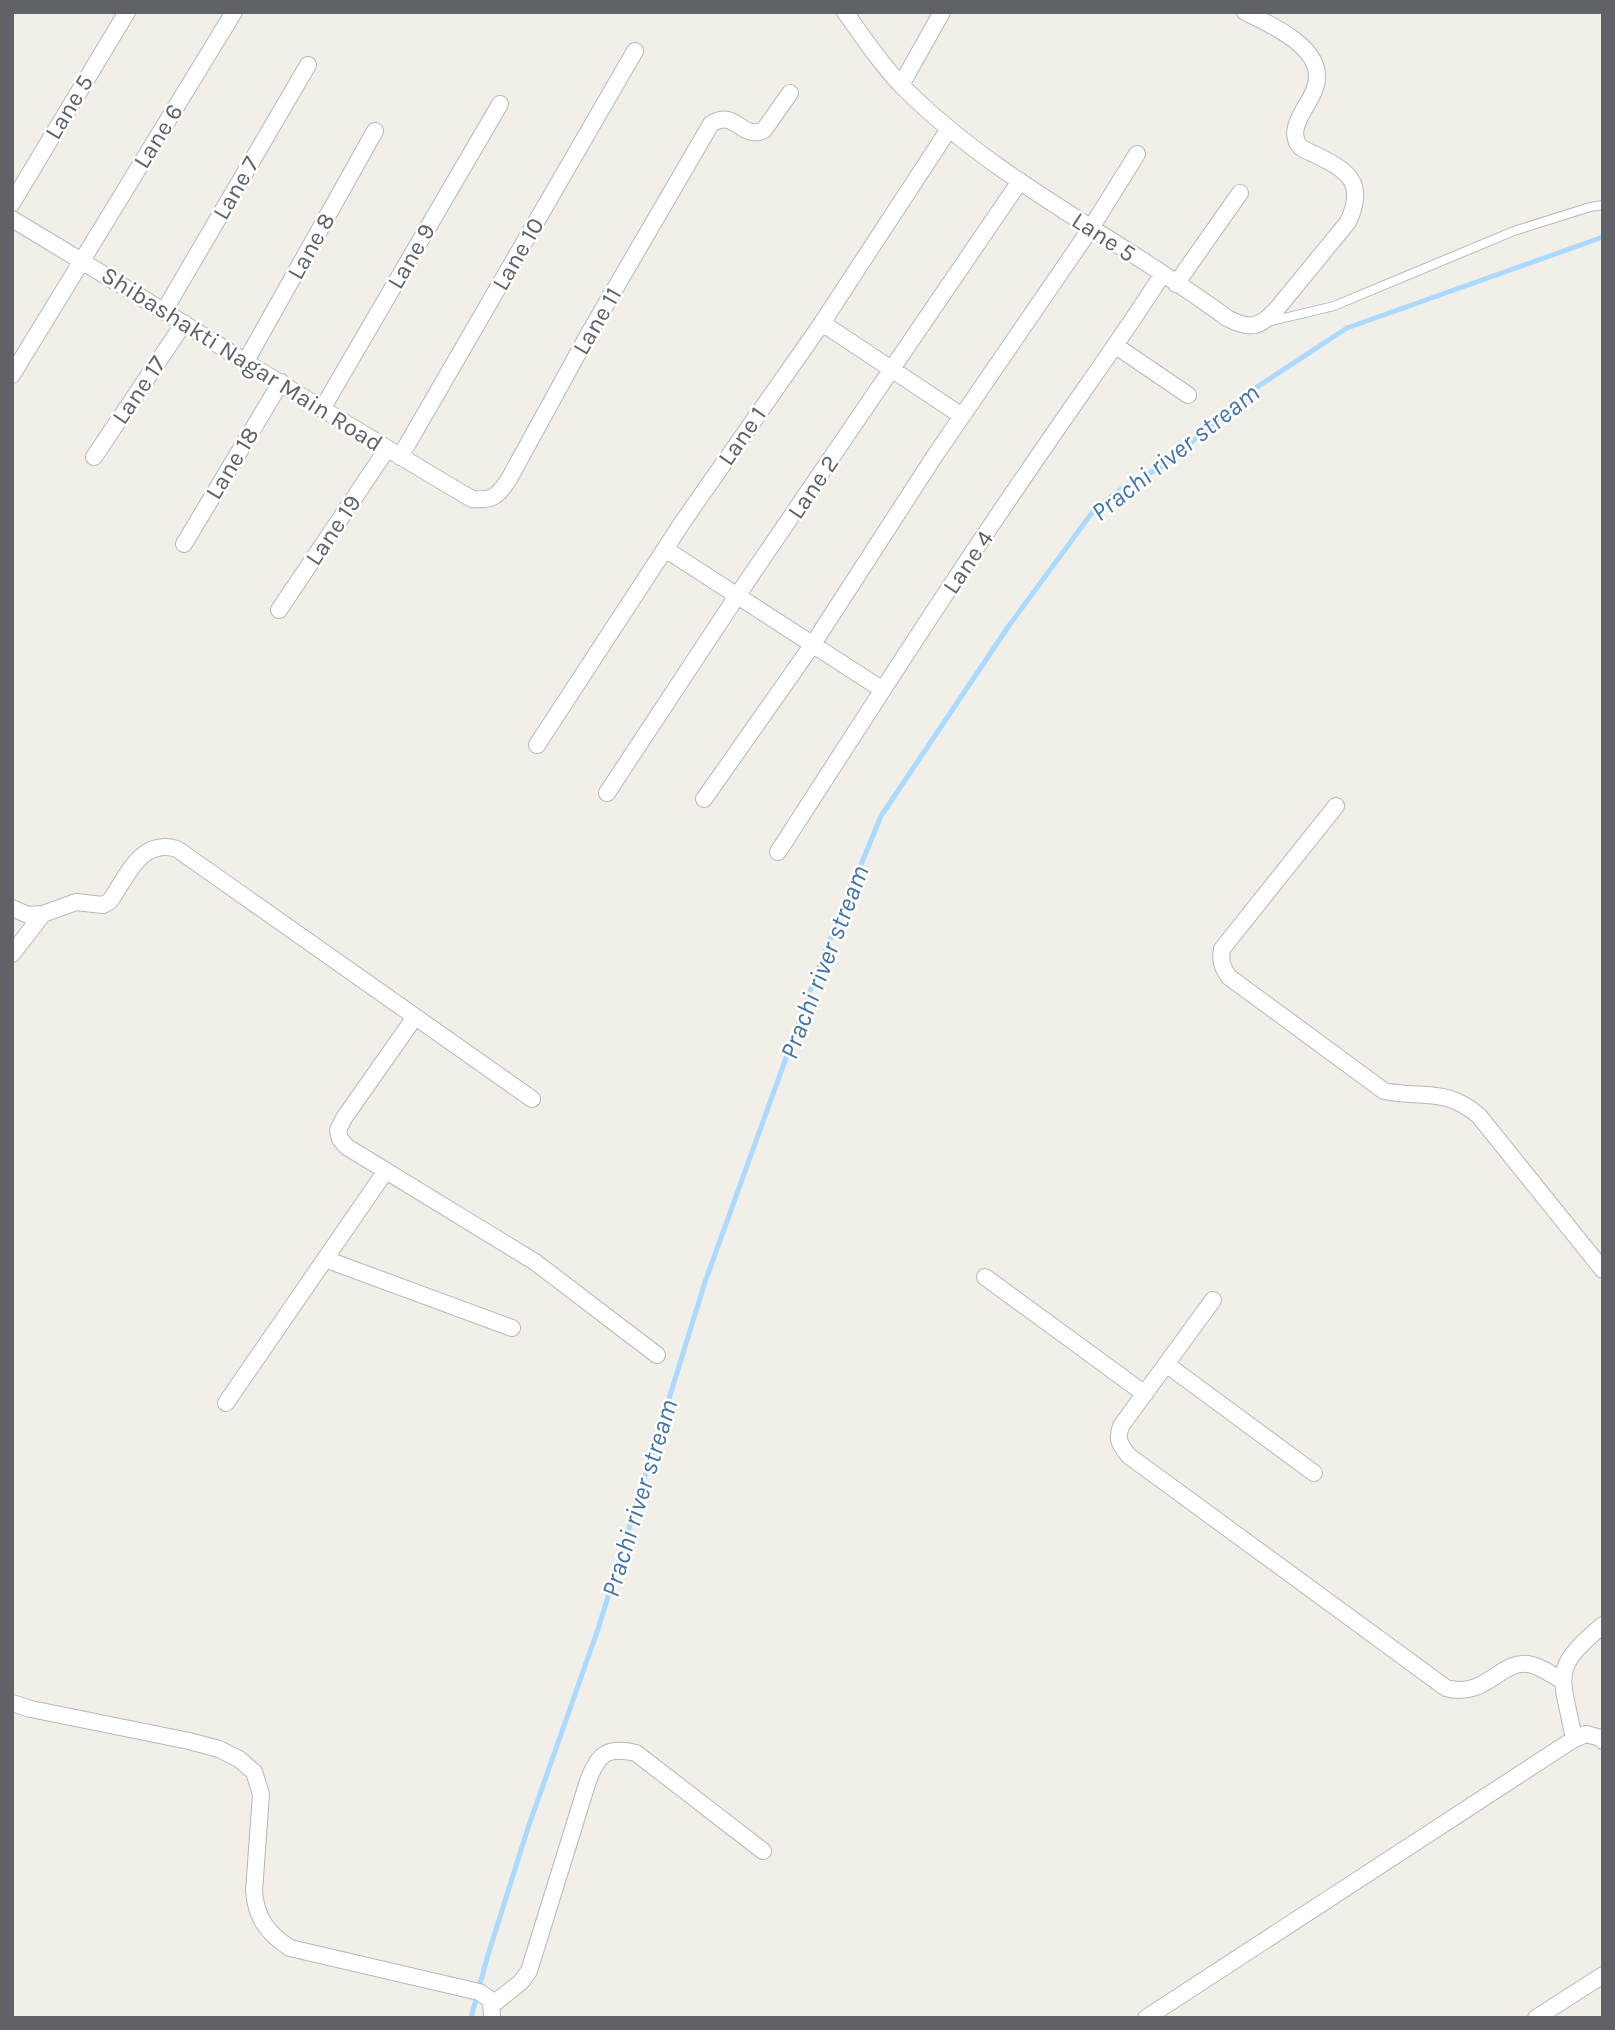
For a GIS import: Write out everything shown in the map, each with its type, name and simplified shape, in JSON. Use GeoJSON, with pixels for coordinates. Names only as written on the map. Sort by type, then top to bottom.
{"type":"FeatureCollection","features":[{"type":"Feature","properties":{"kind":"street","name":"Lane 5"},"geometry":{"type":"LineString","coordinates":[[12,203],[127,12]]}},
{"type":"Feature","properties":{"kind":"street","name":"Lane 6"},"geometry":{"type":"LineString","coordinates":[[12,375],[234,12]]}},
{"type":"Feature","properties":{"kind":"street","name":"Lane 5"},"geometry":{"type":"LineString","coordinates":[[845,12],[901,85],[949,129],[1020,181],[1238,324],[1248,327],[1264,323]]}},
{"type":"Feature","properties":{"kind":"street"},"geometry":{"type":"LineString","coordinates":[[901,85],[942,12]]}},
{"type":"Feature","properties":{"kind":"street"},"geometry":{"type":"LineString","coordinates":[[1245,12],[1298,42],[1314,60],[1317,77],[1313,94],[1296,123],[1296,141],[1301,148],[1345,171],[1354,183],[1356,197],[1348,222],[1264,323]]}},
{"type":"Feature","properties":{"kind":"street","name":"Lane 10"},"geometry":{"type":"LineString","coordinates":[[394,453],[635,51]]}},
{"type":"Feature","properties":{"kind":"street","name":"Lane 7"},"geometry":{"type":"LineString","coordinates":[[164,311],[307,65]]}},
{"type":"Feature","properties":{"kind":"street","name":"Lane 11"},"geometry":{"type":"LineString","coordinates":[[472,499],[486,500],[500,494],[588,335],[712,124],[720,119],[729,119],[751,133],[757,133],[764,130],[790,93]]}},
{"type":"Feature","properties":{"kind":"street","name":"Lane 9"},"geometry":{"type":"LineString","coordinates":[[322,409],[500,104]]}},
{"type":"Feature","properties":{"kind":"street","name":"Lane 1"},"geometry":{"type":"LineString","coordinates":[[537,745],[665,549],[822,323],[949,129]]}},
{"type":"Feature","properties":{"kind":"street","name":"Lane 8"},"geometry":{"type":"LineString","coordinates":[[246,361],[375,131]]}},
{"type":"Feature","properties":{"kind":"street"},"geometry":{"type":"LineString","coordinates":[[704,799],[813,644],[962,415],[1091,228],[1137,154]]}},
{"type":"Feature","properties":{"kind":"street","name":"Lane 2"},"geometry":{"type":"LineString","coordinates":[[607,793],[737,596],[1020,181]]}},
{"type":"Feature","properties":{"kind":"street","name":"Lane 4"},"geometry":{"type":"LineString","coordinates":[[778,852],[1038,456],[1116,346],[1240,193]]}},
{"type":"Feature","properties":{"kind":"street","name":"Shibashakti Nagar Main Road"},"geometry":{"type":"LineString","coordinates":[[12,219],[472,499]]}},
{"type":"Feature","properties":{"kind":"street","name":"Lane 17"},"geometry":{"type":"LineString","coordinates":[[94,457],[184,323]]}},
{"type":"Feature","properties":{"kind":"street"},"geometry":{"type":"LineString","coordinates":[[822,323],[962,415]]}},
{"type":"Feature","properties":{"kind":"street"},"geometry":{"type":"LineString","coordinates":[[1116,346],[1188,395]]}},
{"type":"Feature","properties":{"kind":"street","name":"Lane 18"},"geometry":{"type":"LineString","coordinates":[[184,544],[281,382]]}},
{"type":"Feature","properties":{"kind":"street","name":"Lane 19"},"geometry":{"type":"LineString","coordinates":[[279,610],[394,453]]}},
{"type":"Feature","properties":{"kind":"street"},"geometry":{"type":"LineString","coordinates":[[665,549],[883,690]]}},
{"type":"Feature","properties":{"kind":"street"},"geometry":{"type":"LineString","coordinates":[[1336,806],[1222,949],[1220,959],[1223,968],[1229,977],[1384,1091],[1402,1095],[1446,1097],[1468,1106],[1479,1116],[1603,1270]]}},
{"type":"Feature","properties":{"kind":"street"},"geometry":{"type":"LineString","coordinates":[[12,908],[28,915],[43,914],[76,902],[103,905],[110,901],[139,859],[152,847],[165,845],[177,849],[533,1099]]}},
{"type":"Feature","properties":{"kind":"street"},"geometry":{"type":"LineString","coordinates":[[12,954],[43,914]]}},
{"type":"Feature","properties":{"kind":"street"},"geometry":{"type":"LineString","coordinates":[[415,1017],[344,1118],[338,1130],[340,1139],[347,1147],[385,1172],[535,1262],[657,1355]]}},
{"type":"Feature","properties":{"kind":"street"},"geometry":{"type":"LineString","coordinates":[[226,1403],[385,1172]]}},
{"type":"Feature","properties":{"kind":"street"},"geometry":{"type":"LineString","coordinates":[[325,1259],[512,1328]]}},
{"type":"Feature","properties":{"kind":"street"},"geometry":{"type":"LineString","coordinates":[[985,1277],[1144,1394]]}},
{"type":"Feature","properties":{"kind":"street"},"geometry":{"type":"LineString","coordinates":[[1213,1300],[1121,1426],[1117,1437],[1129,1456],[1446,1688],[1458,1692],[1468,1691],[1485,1684],[1515,1665],[1527,1664],[1563,1681]]}},
{"type":"Feature","properties":{"kind":"street"},"geometry":{"type":"LineString","coordinates":[[1166,1364],[1314,1473]]}},
{"type":"Feature","properties":{"kind":"street"},"geometry":{"type":"LineString","coordinates":[[1574,1739],[1563,1670],[1568,1658],[1603,1625]]}},
{"type":"Feature","properties":{"kind":"street"},"geometry":{"type":"LineString","coordinates":[[12,1703],[189,1741],[219,1749],[239,1759],[254,1772],[261,1794],[255,1903],[262,1923],[275,1938],[290,1948],[479,1992],[492,2008],[521,1982],[529,1971],[594,1765],[603,1755],[613,1750],[636,1753],[763,1851]]}},
{"type":"Feature","properties":{"kind":"street"},"geometry":{"type":"LineString","coordinates":[[1146,2018],[1574,1739],[1586,1734],[1603,1741]]}},
{"type":"Feature","properties":{"kind":"street"},"geometry":{"type":"LineString","coordinates":[[1536,2018],[1603,1975]]}},
{"type":"Feature","properties":{"kind":"lane"},"geometry":{"type":"LineString","coordinates":[[1264,323],[1334,306],[1514,231],[1603,205]]}},
{"type":"Feature","properties":{"kind":"waterway","name":"Prachi river stream"},"geometry":{"type":"LineString","coordinates":[[471,2018],[528,1828],[598,1629],[705,1282],[820,964],[881,816],[1008,627],[1094,510],[1124,487],[1166,464],[1251,391],[1347,328],[1603,237]]}}]}
